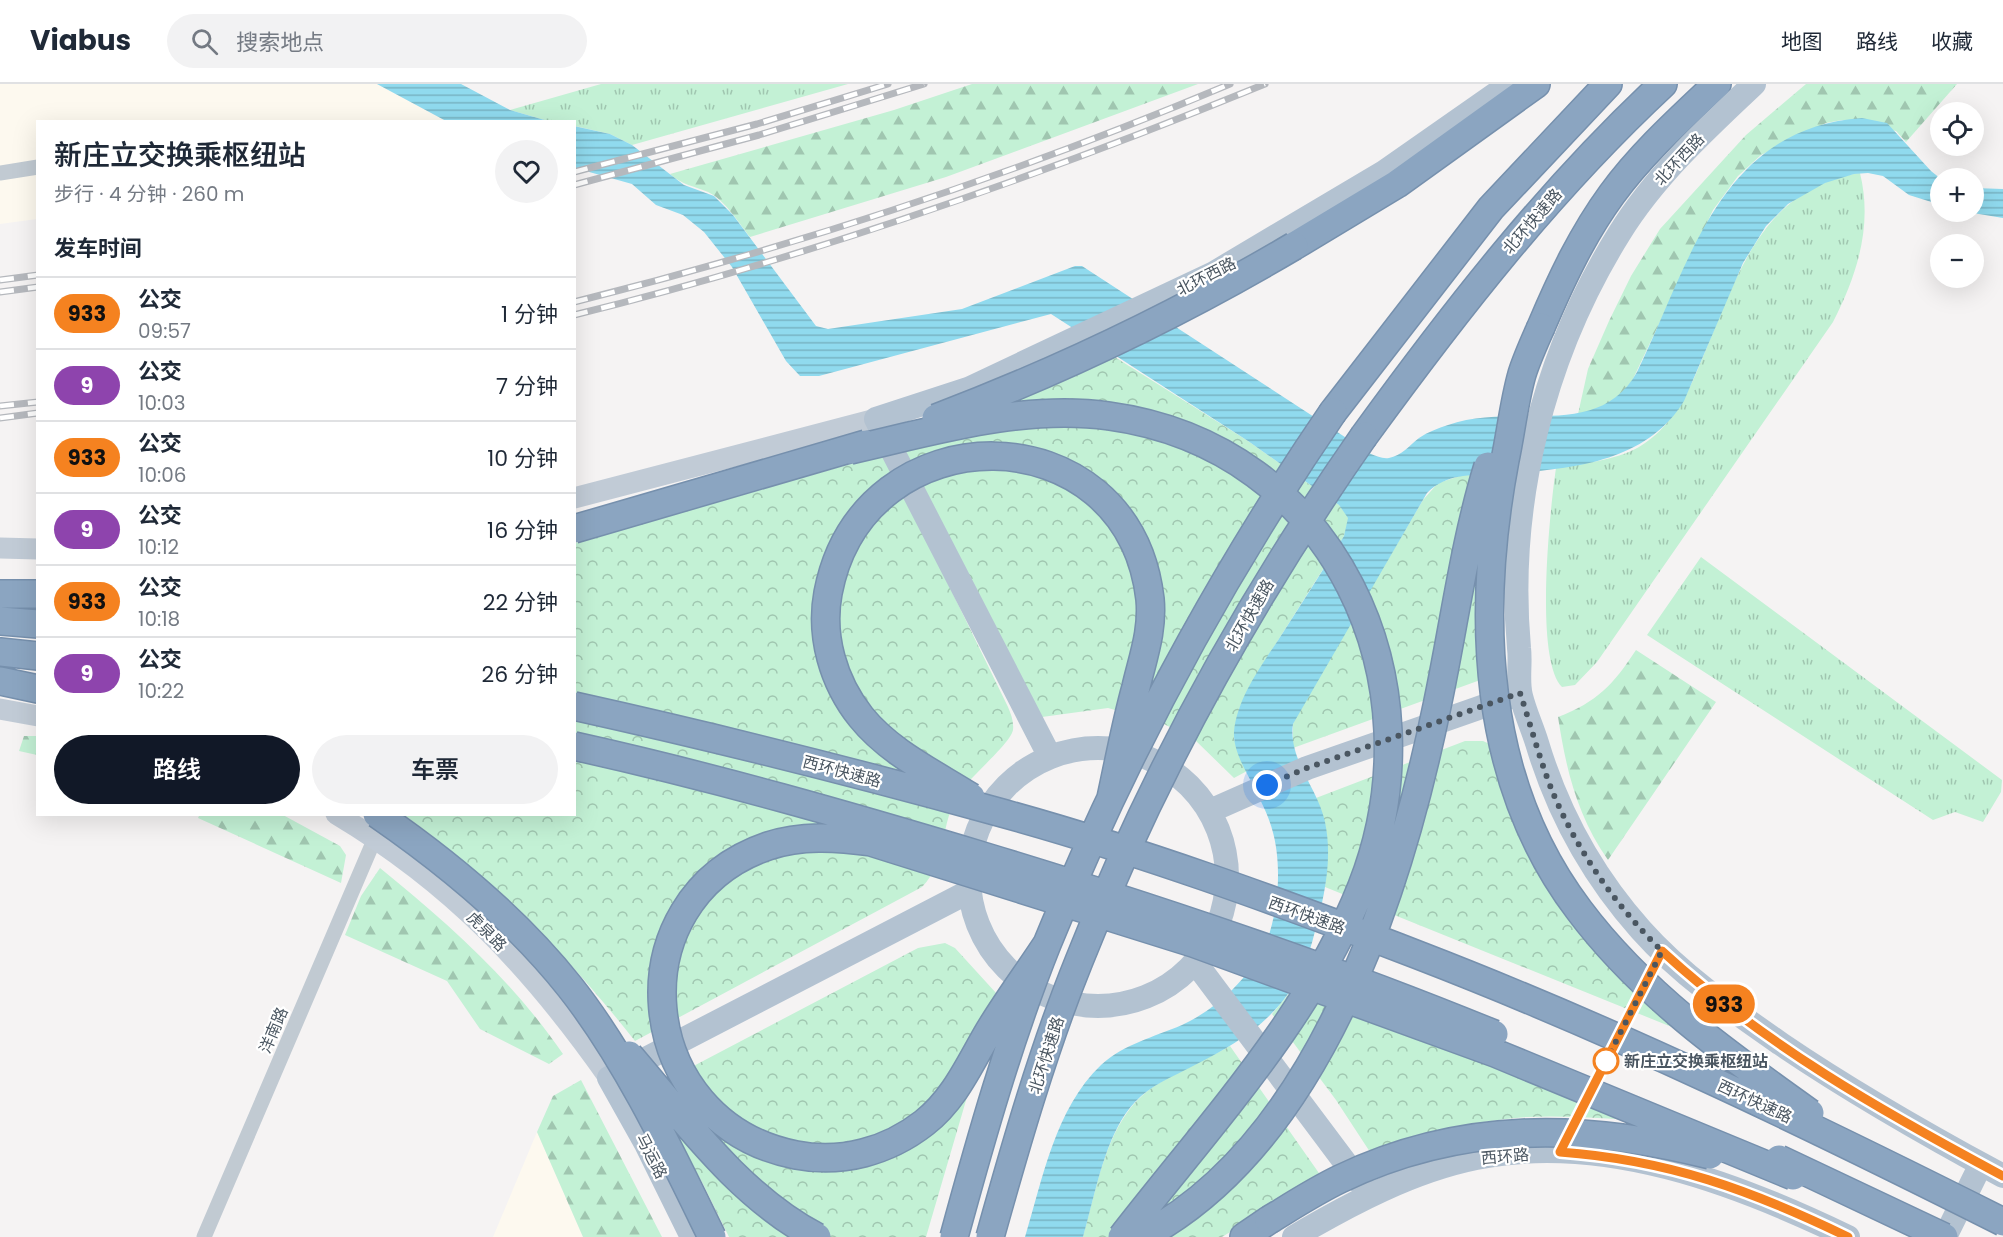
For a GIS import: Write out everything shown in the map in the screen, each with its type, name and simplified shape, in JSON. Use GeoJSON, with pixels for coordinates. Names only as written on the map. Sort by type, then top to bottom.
{"type":"FeatureCollection","features":[{"type":"Feature","properties":{"kind":"highway"},"geometry":{"type":"LineString","coordinates":[[850,450],[1058,369],[1161,319],[1294,246],[1397,184],[1536,84]]}},
{"type":"Feature","properties":{"kind":"highway"},"geometry":{"type":"LineString","coordinates":[[954,1237],[1014,1034],[1047,944],[1111,798],[1228,574],[1278,492],[1333,412],[1491,208],[1608,84]]}},
{"type":"Feature","properties":{"kind":"highway","name":"北环快速路"},"geometry":{"type":"LineString","coordinates":[[990,1237],[1010,1164],[1067,992],[1145,812],[1204,695],[1261,592],[1311,512],[1424,353],[1522,230],[1601,145],[1663,84]]}},
{"type":"Feature","properties":{"kind":"highway"},"geometry":{"type":"LineString","coordinates":[[1142,1237],[1203,1195],[1228,1172],[1266,1130],[1314,1057],[1368,944],[1388,895],[1416,797],[1480,495],[1541,327],[1575,252],[1612,193],[1652,147],[1717,84]]}},
{"type":"Feature","properties":{"kind":"highway"},"geometry":{"type":"LineString","coordinates":[[1522,375],[1490,551],[1488,614],[1492,670],[1500,727],[1511,775],[1533,834],[1551,869],[1578,910],[1631,970],[1681,1016],[1735,1059],[1870,1155]]}},
{"type":"Feature","properties":{"kind":"highway"},"geometry":{"type":"LineString","coordinates":[[576,528],[850,450],[961,425],[1057,412],[1110,416],[1175,432],[1241,463],[1290,503],[1341,566],[1369,627],[1381,667],[1390,726],[1385,799],[1363,885],[1326,959],[1277,1038],[1122,1237]]}},
{"type":"Feature","properties":{"kind":"highway"},"geometry":{"type":"LineString","coordinates":[[993,810],[894,748],[861,717],[835,671],[825,621],[827,599],[835,566],[852,531],[872,505],[895,484],[920,470],[947,460],[969,457],[1021,457],[1050,465],[1076,478],[1099,495],[1114,512],[1140,559],[1150,601],[1149,636],[1111,798]]}},
{"type":"Feature","properties":{"kind":"highway"},"geometry":{"type":"LineString","coordinates":[[0,594],[36,594]]}},
{"type":"Feature","properties":{"kind":"highway"},"geometry":{"type":"LineString","coordinates":[[0,621],[36,624]]}},
{"type":"Feature","properties":{"kind":"highway"},"geometry":{"type":"LineString","coordinates":[[0,652],[36,656]]}},
{"type":"Feature","properties":{"kind":"highway"},"geometry":{"type":"LineString","coordinates":[[0,681],[36,689]]}},
{"type":"Feature","properties":{"kind":"highway","name":"西环快速路"},"geometry":{"type":"LineString","coordinates":[[576,706],[703,735],[993,810],[1214,881],[1420,956],[1683,1066],[1870,1155],[2003,1222]]}},
{"type":"Feature","properties":{"kind":"highway"},"geometry":{"type":"LineString","coordinates":[[576,746],[694,772],[818,806],[1089,888],[1351,978],[1670,1107],[1945,1237]]}},
{"type":"Feature","properties":{"kind":"highway"},"geometry":{"type":"LineString","coordinates":[[376,826],[459,876],[516,928],[716,1155],[776,1210],[817,1237]]}},
{"type":"Feature","properties":{"kind":"highway"},"geometry":{"type":"LineString","coordinates":[[1047,944],[990,1029],[946,1101],[916,1128],[873,1151],[838,1157],[805,1156],[776,1149],[749,1138],[716,1116],[696,1096],[679,1071],[667,1037],[662,999],[668,952],[686,911],[707,885],[730,866],[767,846],[797,839],[846,838],[871,842],[1193,943],[1495,1053],[1792,1176]]}},
{"type":"Feature","properties":{"kind":"highway"},"geometry":{"type":"LineString","coordinates":[[571,988],[665,1141],[712,1237]]}},
{"type":"Feature","properties":{"kind":"highway"},"geometry":{"type":"LineString","coordinates":[[1244,1237],[1312,1194],[1370,1166],[1439,1145],[1495,1135],[1579,1132],[1641,1138],[1847,1190]]}},
{"type":"Feature","properties":{"kind":"main road","name":"北环西路"},"geometry":{"type":"LineString","coordinates":[[876,419],[968,389],[1214,273],[1384,172],[1510,84]]}},
{"type":"Feature","properties":{"kind":"main road","name":"北环西路"},"geometry":{"type":"LineString","coordinates":[[1520,693],[1515,585],[1523,490],[1544,405],[1569,333],[1619,234],[1647,194],[1680,156],[1754,84]]}},
{"type":"Feature","properties":{"kind":"main road"},"geometry":{"type":"LineString","coordinates":[[876,419],[1050,758]]}},
{"type":"Feature","properties":{"kind":"main road"},"geometry":{"type":"LineString","coordinates":[[1210,811],[1307,768],[1520,693],[1544,769],[1568,825],[1605,884],[1641,931],[1709,993],[1841,1085],[1911,1127],[2003,1176]]}},
{"type":"Feature","properties":{"kind":"main road"},"geometry":{"type":"LineString","coordinates":[[1086,748],[1105,748],[1142,755],[1175,773],[1189,785],[1210,811],[1222,841],[1227,884],[1218,925],[1202,971],[1141,999],[1092,1006],[1059,1000],[1029,986],[998,958],[977,923],[970,891],[974,841],[988,811],[1008,785],[1021,774],[1050,758],[1086,748]]}},
{"type":"Feature","properties":{"kind":"main road"},"geometry":{"type":"LineString","coordinates":[[609,1078],[970,891]]}},
{"type":"Feature","properties":{"kind":"main road"},"geometry":{"type":"LineString","coordinates":[[1202,971],[1371,1196],[1294,1237]]}},
{"type":"Feature","properties":{"kind":"main road","name":"马运路"},"geometry":{"type":"LineString","coordinates":[[609,1078],[646,1144],[692,1237]]}},
{"type":"Feature","properties":{"kind":"main road","name":"西环路"},"geometry":{"type":"LineString","coordinates":[[1371,1196],[1426,1173],[1477,1158],[1560,1152],[1661,1165],[1697,1175],[1776,1203],[1848,1237]]}},
{"type":"Feature","properties":{"kind":"main road"},"geometry":{"type":"LineString","coordinates":[[1945,1237],[1981,1164]]}},
{"type":"Feature","properties":{"kind":"street"},"geometry":{"type":"LineString","coordinates":[[0,172],[36,167]]}},
{"type":"Feature","properties":{"kind":"street"},"geometry":{"type":"LineString","coordinates":[[576,497],[876,419]]}},
{"type":"Feature","properties":{"kind":"street"},"geometry":{"type":"LineString","coordinates":[[0,548],[36,549]]}},
{"type":"Feature","properties":{"kind":"street"},"geometry":{"type":"LineString","coordinates":[[0,709],[36,716]]}},
{"type":"Feature","properties":{"kind":"street","name":"虎泉路"},"geometry":{"type":"LineString","coordinates":[[343,816],[376,826],[460,903],[515,959],[564,1014],[609,1078]]}},
{"type":"Feature","properties":{"kind":"street","name":"洋南路"},"geometry":{"type":"LineString","coordinates":[[204,1237],[376,826]]}},
{"type":"Feature","properties":{"kind":"lane"},"geometry":{"type":"LineString","coordinates":[[1560,1152],[1662,951]]}},
{"type":"Feature","properties":{"kind":"shaded area"},"geometry":{"type":"Polygon","coordinates":[[[0,84],[377,84],[444,120],[36,120],[36,219],[0,224],[0,84]]]}},
{"type":"Feature","properties":{"kind":"shaded area"},"geometry":{"type":"Polygon","coordinates":[[[537,1132],[583,1237],[493,1237],[537,1132]]]}},
{"type":"Feature","properties":{"kind":"green space"},"geometry":{"type":"Polygon","coordinates":[[[601,84],[848,84],[632,145],[610,134],[576,126],[576,120],[545,120],[510,110],[601,84]]]}},
{"type":"Feature","properties":{"kind":"green space"},"geometry":{"type":"Polygon","coordinates":[[[972,84],[1198,84],[946,177],[750,237],[720,200],[670,174],[894,110],[972,84]]]}},
{"type":"Feature","properties":{"kind":"green space"},"geometry":{"type":"Polygon","coordinates":[[[1806,84],[1957,84],[1941,102],[1930,102],[1930,115],[1906,142],[1896,131],[1842,120],[1826,123],[1761,155],[1738,176],[1713,210],[1632,381],[1608,404],[1578,414],[1588,369],[1631,276],[1660,229],[1746,135],[1806,84]]]}},
{"type":"Feature","properties":{"kind":"green space"},"geometry":{"type":"Polygon","coordinates":[[[1860,173],[1865,212],[1860,250],[1856,268],[1833,322],[1597,662],[1575,685],[1562,687],[1553,671],[1548,647],[1546,616],[1550,516],[1556,468],[1598,461],[1629,452],[1660,431],[1677,410],[1695,376],[1739,272],[1755,244],[1774,219],[1797,198],[1826,182],[1860,173]]]}},
{"type":"Feature","properties":{"kind":"green space"},"geometry":{"type":"Polygon","coordinates":[[[1110,354],[1248,441],[1339,505],[1349,518],[1344,536],[1258,672],[1239,709],[1234,739],[1247,771],[1234,778],[1195,740],[1162,723],[1108,708],[1042,717],[902,445],[1110,354]]]}},
{"type":"Feature","properties":{"kind":"green space"},"geometry":{"type":"Polygon","coordinates":[[[885,454],[1013,721],[1013,730],[1005,743],[959,793],[949,816],[936,866],[922,887],[635,1041],[583,979],[527,919],[498,891],[405,816],[576,816],[576,543],[885,454]]]}},
{"type":"Feature","properties":{"kind":"green space"},"geometry":{"type":"Polygon","coordinates":[[[1463,475],[1493,475],[1483,679],[1293,748],[1293,724],[1300,708],[1423,500],[1438,483],[1463,475]]]}},
{"type":"Feature","properties":{"kind":"green space"},"geometry":{"type":"Polygon","coordinates":[[[1701,557],[2002,780],[2001,792],[1983,822],[1955,812],[1933,820],[1647,635],[1701,557]]]}},
{"type":"Feature","properties":{"kind":"green space"},"geometry":{"type":"Polygon","coordinates":[[[1636,650],[1716,702],[1608,860],[1588,826],[1574,792],[1558,717],[1583,705],[1603,691],[1620,673],[1636,650]]]}},
{"type":"Feature","properties":{"kind":"green space"},"geometry":{"type":"Polygon","coordinates":[[[24,736],[36,736],[36,755],[19,751],[24,736]]]}},
{"type":"Feature","properties":{"kind":"green space"},"geometry":{"type":"Polygon","coordinates":[[[1465,741],[1483,741],[1494,746],[1535,848],[1694,1036],[1325,887],[1327,864],[1325,831],[1316,798],[1465,741]]]}},
{"type":"Feature","properties":{"kind":"green space"},"geometry":{"type":"Polygon","coordinates":[[[199,816],[285,816],[340,846],[346,855],[341,883],[198,818],[199,816]]]}},
{"type":"Feature","properties":{"kind":"green space"},"geometry":{"type":"Polygon","coordinates":[[[380,868],[431,910],[479,955],[523,1002],[563,1054],[549,1064],[480,1029],[447,981],[345,935],[361,896],[380,868]]]}},
{"type":"Feature","properties":{"kind":"green space"},"geometry":{"type":"Polygon","coordinates":[[[945,943],[955,948],[1007,1005],[967,1097],[926,1237],[729,1237],[654,1095],[665,1081],[918,948],[945,943]]]}},
{"type":"Feature","properties":{"kind":"green space"},"geometry":{"type":"Polygon","coordinates":[[[1297,984],[1655,1121],[1558,1116],[1506,1119],[1447,1130],[1370,1152],[1336,1100],[1272,1014],[1297,984]]]}},
{"type":"Feature","properties":{"kind":"green space"},"geometry":{"type":"Polygon","coordinates":[[[1230,1046],[1321,1176],[1222,1237],[1083,1237],[1106,1155],[1124,1117],[1153,1087],[1230,1046]]]}},
{"type":"Feature","properties":{"kind":"green space"},"geometry":{"type":"Polygon","coordinates":[[[581,1080],[662,1237],[583,1237],[537,1132],[553,1096],[581,1080]]]}},
{"type":"Feature","properties":{"kind":"water"},"geometry":{"type":"Polygon","coordinates":[[[377,84],[461,84],[510,110],[545,120],[444,120],[377,84]]]}},
{"type":"Feature","properties":{"kind":"water"},"geometry":{"type":"Polygon","coordinates":[[[1862,118],[1887,123],[1930,170],[1930,202],[1909,195],[1883,176],[1868,173],[1854,174],[1825,183],[1788,204],[1766,226],[1743,263],[1684,401],[1668,422],[1648,439],[1601,460],[1548,470],[1459,477],[1442,482],[1427,493],[1293,724],[1295,750],[1325,822],[1328,850],[1328,865],[1318,921],[1297,980],[1285,999],[1254,1029],[1236,1042],[1155,1086],[1135,1102],[1116,1130],[1102,1166],[1083,1237],[1025,1237],[1052,1145],[1072,1102],[1085,1083],[1101,1065],[1119,1052],[1182,1025],[1220,1001],[1252,967],[1267,940],[1278,885],[1277,856],[1268,818],[1236,746],[1234,732],[1236,719],[1253,679],[1344,536],[1348,518],[1339,505],[1248,441],[1051,314],[819,376],[800,376],[786,361],[732,267],[704,232],[683,215],[656,205],[632,184],[576,168],[576,126],[610,134],[632,145],[684,185],[714,196],[733,215],[816,326],[828,329],[962,309],[1075,266],[1082,266],[1371,454],[1386,458],[1401,453],[1419,438],[1448,425],[1499,416],[1552,416],[1577,413],[1600,406],[1620,393],[1637,372],[1674,288],[1716,208],[1742,174],[1774,147],[1813,127],[1862,118]]]}},
{"type":"Feature","properties":{"kind":"water"},"geometry":{"type":"Polygon","coordinates":[[[1984,188],[2003,189],[2003,218],[1984,215],[1984,188]]]}},
{"type":"Feature","properties":{"kind":"railway"},"geometry":{"type":"LineString","coordinates":[[576,171],[757,124],[888,84]]}},
{"type":"Feature","properties":{"kind":"railway"},"geometry":{"type":"LineString","coordinates":[[576,184],[759,135],[924,84]]}},
{"type":"Feature","properties":{"kind":"railway"},"geometry":{"type":"LineString","coordinates":[[576,301],[741,257],[906,205],[1070,148],[1230,84]]}},
{"type":"Feature","properties":{"kind":"railway"},"geometry":{"type":"LineString","coordinates":[[576,314],[750,267],[924,212],[1095,151],[1265,84]]}},
{"type":"Feature","properties":{"kind":"railway"},"geometry":{"type":"LineString","coordinates":[[0,280],[36,275]]}},
{"type":"Feature","properties":{"kind":"railway"},"geometry":{"type":"LineString","coordinates":[[0,292],[36,287]]}},
{"type":"Feature","properties":{"kind":"railway"},"geometry":{"type":"LineString","coordinates":[[0,406],[36,402]]}},
{"type":"Feature","properties":{"kind":"railway"},"geometry":{"type":"LineString","coordinates":[[0,418],[36,413]]}},
{"type":"Feature","properties":{"kind":"bus line","name":"933"},"geometry":{"type":"LineString","coordinates":[[1848,1237],[1776,1203],[1697,1175],[1661,1165],[1560,1152],[1662,951],[1709,993],[1841,1085],[1911,1127],[2003,1176]]}},
{"type":"Feature","properties":{"kind":"place","name":"新庄立交换乘枢纽站"},"geometry":{"type":"Point","coordinates":[1606,1061]}},
{"type":"Feature","properties":{"kind":"route"},"geometry":{"type":"LineString","coordinates":[[1267,785],[1307,768],[1520,693],[1544,769],[1568,825],[1605,884],[1641,931],[1662,951],[1606,1061]]}}]}
